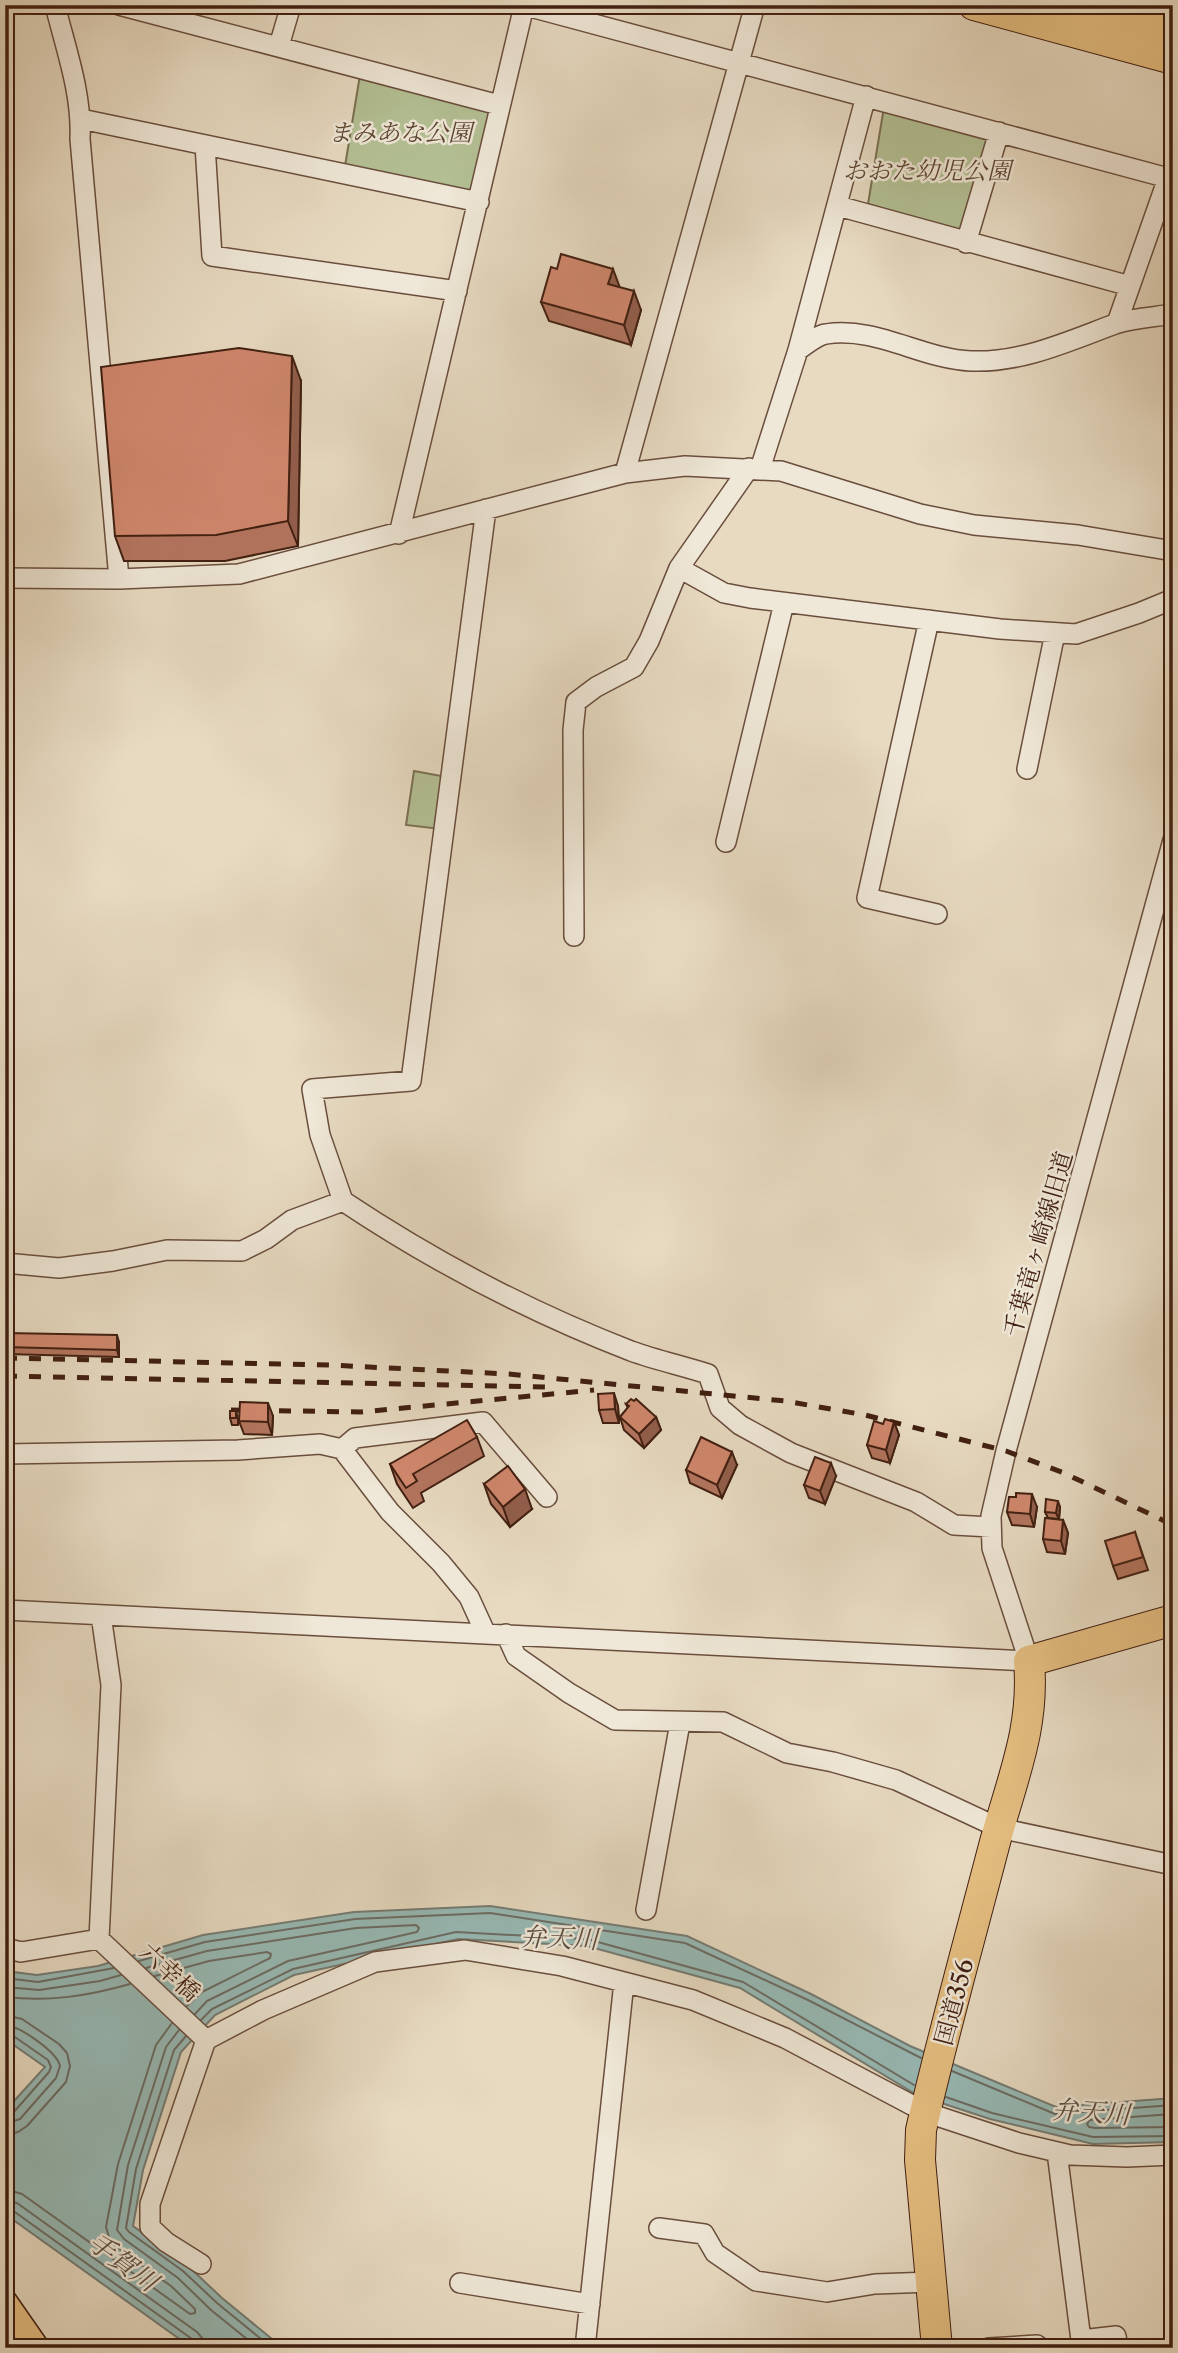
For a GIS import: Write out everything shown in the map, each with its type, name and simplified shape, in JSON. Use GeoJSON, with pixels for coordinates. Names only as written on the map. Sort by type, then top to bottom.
{"type":"FeatureCollection","features":[{"type":"Feature","properties":{"kind":"highway"},"geometry":{"type":"LineString","coordinates":[[974,5],[1173,59]]}},
{"type":"Feature","properties":{"kind":"highway"},"geometry":{"type":"LineString","coordinates":[[1068,5],[1173,33]]}},
{"type":"Feature","properties":{"kind":"highway"},"geometry":{"type":"LineString","coordinates":[[1030,1661],[1173,1620]]}},
{"type":"Feature","properties":{"kind":"highway","name":"国道356"},"geometry":{"type":"LineString","coordinates":[[937,2348],[919,2145],[926,2108],[999,1828],[1027,1732],[1031,1708],[1030,1661]]}},
{"type":"Feature","properties":{"kind":"main road"},"geometry":{"type":"LineString","coordinates":[[5,2302],[37,2348]]}},
{"type":"Feature","properties":{"kind":"street"},"geometry":{"type":"LineString","coordinates":[[55,5],[78,93],[81,119],[80,139],[119,579]]}},
{"type":"Feature","properties":{"kind":"street"},"geometry":{"type":"LineString","coordinates":[[118,5],[499,105]]}},
{"type":"Feature","properties":{"kind":"street"},"geometry":{"type":"LineString","coordinates":[[279,47],[291,5]]}},
{"type":"Feature","properties":{"kind":"street"},"geometry":{"type":"LineString","coordinates":[[399,534],[479,202],[523,5],[1168,178],[1117,323]]}},
{"type":"Feature","properties":{"kind":"street"},"geometry":{"type":"LineString","coordinates":[[625,473],[755,5]]}},
{"type":"Feature","properties":{"kind":"street"},"geometry":{"type":"LineString","coordinates":[[574,936],[573,730],[576,702],[596,687],[634,667],[649,641],[679,568],[754,469],[798,349],[866,96]]}},
{"type":"Feature","properties":{"kind":"street"},"geometry":{"type":"LineString","coordinates":[[81,119],[479,202]]}},
{"type":"Feature","properties":{"kind":"street"},"geometry":{"type":"LineString","coordinates":[[967,243],[999,132]]}},
{"type":"Feature","properties":{"kind":"street"},"geometry":{"type":"LineString","coordinates":[[205,145],[212,256],[457,291]]}},
{"type":"Feature","properties":{"kind":"street"},"geometry":{"type":"LineString","coordinates":[[838,206],[1130,286]]}},
{"type":"Feature","properties":{"kind":"street"},"geometry":{"type":"LineString","coordinates":[[798,349],[824,334],[854,335],[877,337],[932,354],[971,361],[1007,359],[1053,348],[1117,323],[1173,314]]}},
{"type":"Feature","properties":{"kind":"street"},"geometry":{"type":"LineString","coordinates":[[5,578],[119,579],[239,574],[625,473],[685,466],[781,471],[920,514],[974,525],[1078,534],[1173,551]]}},
{"type":"Feature","properties":{"kind":"street"},"geometry":{"type":"LineString","coordinates":[[486,509],[411,1081],[312,1088],[320,1135],[343,1201],[416,1247],[528,1307],[634,1352],[708,1374],[720,1408],[740,1425],[791,1453],[916,1502],[954,1525],[991,1527]]}},
{"type":"Feature","properties":{"kind":"street"},"geometry":{"type":"LineString","coordinates":[[679,568],[724,593],[784,603],[1055,633],[1076,634],[1173,599]]}},
{"type":"Feature","properties":{"kind":"street"},"geometry":{"type":"LineString","coordinates":[[726,842],[784,603]]}},
{"type":"Feature","properties":{"kind":"street"},"geometry":{"type":"LineString","coordinates":[[929,620],[867,898],[937,914]]}},
{"type":"Feature","properties":{"kind":"street"},"geometry":{"type":"LineString","coordinates":[[1027,768],[1055,633]]}},
{"type":"Feature","properties":{"kind":"street","name":"千葉竜ヶ崎線旧道"},"geometry":{"type":"LineString","coordinates":[[1030,1661],[992,1548],[991,1527],[995,1497],[1173,840]]}},
{"type":"Feature","properties":{"kind":"street"},"geometry":{"type":"LineString","coordinates":[[5,1263],[59,1268],[167,1250],[242,1251],[292,1220],[343,1201]]}},
{"type":"Feature","properties":{"kind":"street"},"geometry":{"type":"LineString","coordinates":[[342,1449],[355,1438],[484,1422],[547,1497]]}},
{"type":"Feature","properties":{"kind":"street"},"geometry":{"type":"LineString","coordinates":[[5,1454],[238,1450],[320,1444],[342,1449],[390,1512],[441,1563],[469,1597],[485,1632]]}},
{"type":"Feature","properties":{"kind":"street"},"geometry":{"type":"LineString","coordinates":[[5,1610],[1030,1661]]}},
{"type":"Feature","properties":{"kind":"street"},"geometry":{"type":"LineString","coordinates":[[5,1948],[21,1952],[99,1939],[111,1685],[101,1615]]}},
{"type":"Feature","properties":{"kind":"street"},"geometry":{"type":"LineString","coordinates":[[506,1634],[516,1656],[569,1693],[615,1720],[723,1722],[787,1753],[833,1762],[895,1780],[999,1828],[1173,1865]]}},
{"type":"Feature","properties":{"kind":"street"},"geometry":{"type":"LineString","coordinates":[[646,1910],[680,1723]]}},
{"type":"Feature","properties":{"kind":"street","name":"六幸橋"},"geometry":{"type":"LineString","coordinates":[[99,1939],[206,2040]]}},
{"type":"Feature","properties":{"kind":"street"},"geometry":{"type":"LineString","coordinates":[[201,2263],[166,2242],[150,2227],[150,2204],[206,2040],[263,2010],[375,1962],[466,1950],[562,1966],[694,2000],[785,2038],[926,2108],[1019,2143],[1070,2155],[1127,2158],[1173,2155]]}},
{"type":"Feature","properties":{"kind":"street"},"geometry":{"type":"LineString","coordinates":[[585,2348],[624,1982]]}},
{"type":"Feature","properties":{"kind":"street"},"geometry":{"type":"LineString","coordinates":[[1057,2152],[1081,2340],[1116,2336],[1118,2348]]}},
{"type":"Feature","properties":{"kind":"street"},"geometry":{"type":"LineString","coordinates":[[659,2228],[704,2234],[715,2253],[756,2281],[827,2292],[875,2284],[931,2282]]}},
{"type":"Feature","properties":{"kind":"street"},"geometry":{"type":"LineString","coordinates":[[460,2283],[590,2304]]}},
{"type":"Feature","properties":{"kind":"street"},"geometry":{"type":"LineString","coordinates":[[989,2348],[1037,2345]]}},
{"type":"Feature","properties":{"kind":"green space","name":"まみあな公園"},"geometry":{"type":"Polygon","coordinates":[[[360,75],[496,111],[475,193],[345,166],[360,75]]]}},
{"type":"Feature","properties":{"kind":"green space","name":"おおた幼児公園"},"geometry":{"type":"Polygon","coordinates":[[[884,107],[991,135],[962,231],[868,204],[884,107]]]}},
{"type":"Feature","properties":{"kind":"green space"},"geometry":{"type":"Polygon","coordinates":[[[414,771],[447,777],[440,829],[406,825],[414,771]]]}},
{"type":"Feature","properties":{"kind":"water"},"geometry":{"type":"Polygon","coordinates":[[[490,1906],[687,1936],[811,1994],[910,2046],[1056,2107],[1173,2098],[1173,2142],[1093,2144],[990,2119],[917,2095],[740,1988],[587,1946],[458,1939],[294,1975],[215,2015],[181,2052],[143,2170],[133,2226],[188,2266],[283,2348],[192,2348],[5,2214],[5,2111],[45,2067],[5,2039],[5,1971],[37,1975],[98,1966],[203,1935],[354,1912],[490,1906]]]}},
{"type":"Feature","properties":{"kind":"building"},"geometry":{"type":"Polygon","coordinates":[[[561,254],[613,269],[608,284],[634,291],[624,325],[541,302],[551,267],[557,269],[561,254]]]}},
{"type":"Feature","properties":{"kind":"building"},"geometry":{"type":"Polygon","coordinates":[[[239,348],[292,356],[288,521],[216,535],[115,536],[101,367],[239,348]]]}},
{"type":"Feature","properties":{"kind":"building"},"geometry":{"type":"Polygon","coordinates":[[[5,1333],[117,1335],[117,1350],[5,1347],[5,1333]]]}},
{"type":"Feature","properties":{"kind":"building"},"geometry":{"type":"Polygon","coordinates":[[[614,1393],[615,1409],[599,1410],[598,1394],[614,1393]]]}},
{"type":"Feature","properties":{"kind":"building"},"geometry":{"type":"Polygon","coordinates":[[[631,1399],[636,1399],[656,1417],[639,1434],[620,1417],[631,1399]]]}},
{"type":"Feature","properties":{"kind":"building"},"geometry":{"type":"Polygon","coordinates":[[[240,1402],[268,1403],[268,1422],[239,1421],[240,1402]]]}},
{"type":"Feature","properties":{"kind":"building"},"geometry":{"type":"Polygon","coordinates":[[[230,1411],[236,1411],[236,1418],[230,1418],[230,1411]]]}},
{"type":"Feature","properties":{"kind":"building"},"geometry":{"type":"Polygon","coordinates":[[[885,1419],[894,1422],[886,1450],[867,1445],[874,1421],[883,1424],[885,1419]]]}},
{"type":"Feature","properties":{"kind":"building"},"geometry":{"type":"Polygon","coordinates":[[[467,1420],[477,1437],[413,1474],[417,1481],[406,1488],[390,1464],[467,1420]]]}},
{"type":"Feature","properties":{"kind":"building"},"geometry":{"type":"Polygon","coordinates":[[[701,1437],[732,1452],[717,1485],[686,1470],[701,1437]]]}},
{"type":"Feature","properties":{"kind":"building"},"geometry":{"type":"Polygon","coordinates":[[[815,1457],[831,1463],[820,1491],[804,1485],[815,1457]]]}},
{"type":"Feature","properties":{"kind":"building"},"geometry":{"type":"Polygon","coordinates":[[[508,1466],[525,1489],[503,1507],[484,1484],[508,1466]]]}},
{"type":"Feature","properties":{"kind":"building"},"geometry":{"type":"Polygon","coordinates":[[[1016,1493],[1032,1494],[1030,1514],[1007,1512],[1009,1497],[1016,1497],[1016,1493]]]}},
{"type":"Feature","properties":{"kind":"building"},"geometry":{"type":"Polygon","coordinates":[[[1046,1499],[1058,1501],[1056,1513],[1045,1512],[1046,1499]]]}},
{"type":"Feature","properties":{"kind":"building"},"geometry":{"type":"Polygon","coordinates":[[[1045,1518],[1063,1520],[1061,1541],[1043,1539],[1045,1518]]]}},
{"type":"Feature","properties":{"kind":"building"},"geometry":{"type":"Polygon","coordinates":[[[1135,1532],[1143,1557],[1113,1566],[1105,1541],[1135,1532]]]}},
{"type":"Feature","properties":{"kind":"railway"},"geometry":{"type":"LineString","coordinates":[[5,1358],[329,1365],[509,1374],[785,1401],[865,1415],[1006,1451],[1064,1473],[1173,1525]]}},
{"type":"Feature","properties":{"kind":"railway"},"geometry":{"type":"LineString","coordinates":[[5,1376],[548,1387]]}},
{"type":"Feature","properties":{"kind":"railway"},"geometry":{"type":"LineString","coordinates":[[231,1410],[361,1412],[594,1390]]}},
{"type":"Feature","properties":{"kind":"water label","name":"弁天川"},"geometry":{"type":"Point","coordinates":[559,1938]}},
{"type":"Feature","properties":{"kind":"water label","name":"弁天川"},"geometry":{"type":"Point","coordinates":[1091,2112]}},
{"type":"Feature","properties":{"kind":"water label","name":"手賀川"},"geometry":{"type":"Point","coordinates":[123,2262]}}]}
